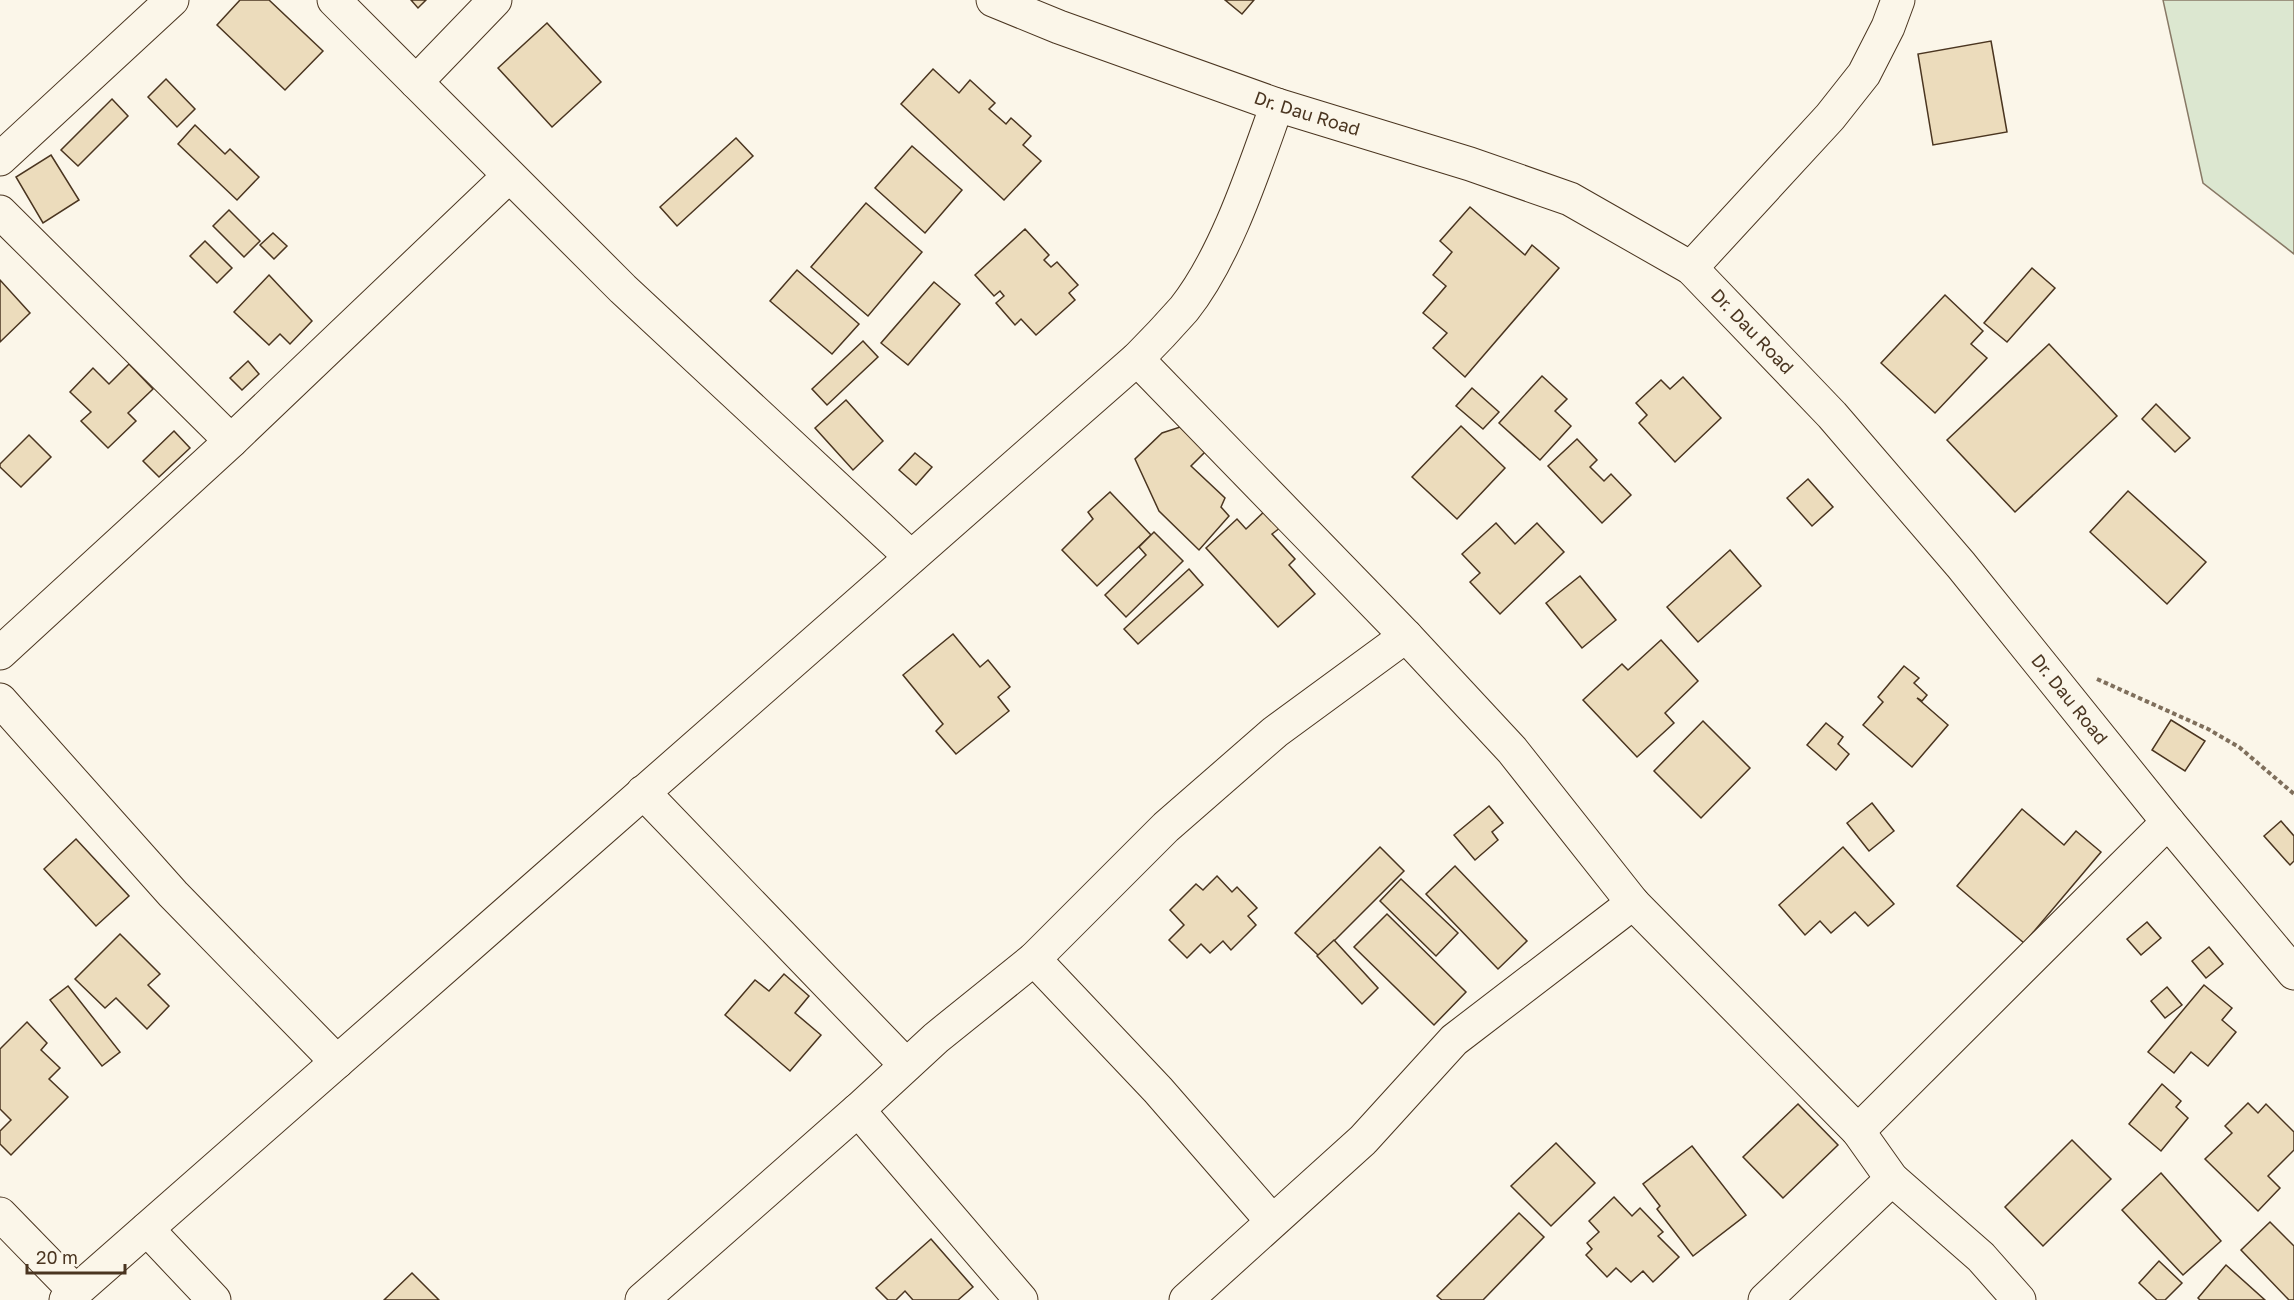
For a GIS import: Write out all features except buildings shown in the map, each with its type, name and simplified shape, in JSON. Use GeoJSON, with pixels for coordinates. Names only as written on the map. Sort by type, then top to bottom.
{"type":"FeatureCollection","features":[{"type":"Feature","properties":{"kind":"street"},"geometry":{"type":"LineString","coordinates":[[0,159],[172,0]]}},
{"type":"Feature","properties":{"kind":"street"},"geometry":{"type":"LineString","coordinates":[[334,0],[623,290],[910,557]]}},
{"type":"Feature","properties":{"kind":"street"},"geometry":{"type":"LineString","coordinates":[[416,82],[495,0]]}},
{"type":"Feature","properties":{"kind":"street","name":"Dr. Dau Road"},"geometry":{"type":"LineString","coordinates":[[993,0],[1059,27],[1277,105],[1470,164],[1570,199],[1691,268],[1832,415],[1953,556],[2168,822],[2294,973]]}},
{"type":"Feature","properties":{"kind":"street"},"geometry":{"type":"LineString","coordinates":[[1691,268],[1830,117],[1864,74],[1888,27],[1898,0]]}},
{"type":"Feature","properties":{"kind":"street"},"geometry":{"type":"LineString","coordinates":[[0,1214],[71,1296],[1137,359],[1185,308],[1213,261],[1248,186],[1277,105]]}},
{"type":"Feature","properties":{"kind":"street"},"geometry":{"type":"LineString","coordinates":[[0,653],[231,441],[509,176]]}},
{"type":"Feature","properties":{"kind":"street"},"geometry":{"type":"LineString","coordinates":[[0,212],[231,441]]}},
{"type":"Feature","properties":{"kind":"street"},"geometry":{"type":"LineString","coordinates":[[1137,359],[1406,636],[1512,750],[1634,903],[1858,1131],[1892,1179],[1981,1257],[2019,1300]]}},
{"type":"Feature","properties":{"kind":"street"},"geometry":{"type":"LineString","coordinates":[[642,1300],[906,1065],[1034,959],[1175,819],[1275,732],[1406,636]]}},
{"type":"Feature","properties":{"kind":"street"},"geometry":{"type":"LineString","coordinates":[[0,700],[173,894],[337,1062]]}},
{"type":"Feature","properties":{"kind":"street"},"geometry":{"type":"LineString","coordinates":[[643,792],[906,1065]]}},
{"type":"Feature","properties":{"kind":"street"},"geometry":{"type":"LineString","coordinates":[[1858,1131],[2168,822]]}},
{"type":"Feature","properties":{"kind":"street"},"geometry":{"type":"LineString","coordinates":[[1186,1300],[1363,1140],[1454,1040],[1634,903]]}},
{"type":"Feature","properties":{"kind":"street"},"geometry":{"type":"LineString","coordinates":[[1034,959],[1158,1090],[1272,1221]]}},
{"type":"Feature","properties":{"kind":"street"},"geometry":{"type":"LineString","coordinates":[[858,1110],[1021,1300]]}},
{"type":"Feature","properties":{"kind":"street"},"geometry":{"type":"LineString","coordinates":[[1765,1300],[1892,1179]]}},
{"type":"Feature","properties":{"kind":"street"},"geometry":{"type":"LineString","coordinates":[[147,1229],[214,1300]]}},
{"type":"Feature","properties":{"kind":"path"},"geometry":{"type":"LineString","coordinates":[[2091,677],[2208,729],[2239,747],[2294,794]]}},
{"type":"Feature","properties":{"kind":"green space"},"geometry":{"type":"Polygon","coordinates":[[[2163,0],[2294,0],[2294,254],[2203,183],[2163,0]]]}}]}
